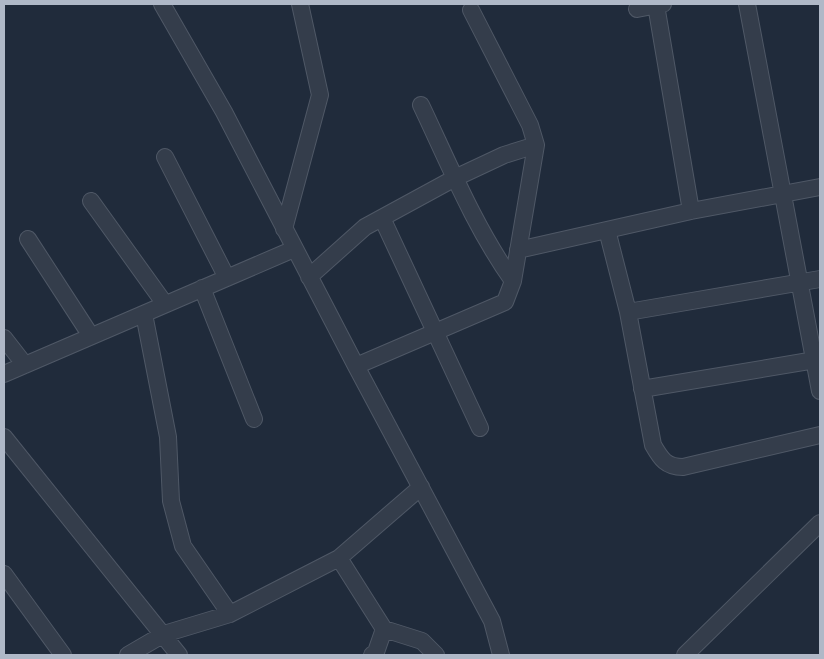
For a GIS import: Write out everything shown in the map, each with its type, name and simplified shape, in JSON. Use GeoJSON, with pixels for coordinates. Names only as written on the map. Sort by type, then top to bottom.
{"type":"FeatureCollection","features":[{"type":"Feature","properties":{"kind":"street"},"geometry":{"type":"LineString","coordinates":[[162,4],[224,112],[294,249],[492,621],[502,655]]}},
{"type":"Feature","properties":{"kind":"street"},"geometry":{"type":"LineString","coordinates":[[284,228],[320,95],[300,4]]}},
{"type":"Feature","properties":{"kind":"street"},"geometry":{"type":"LineString","coordinates":[[636,9],[659,4],[691,210]]}},
{"type":"Feature","properties":{"kind":"street"},"geometry":{"type":"LineString","coordinates":[[747,4],[816,360],[820,391]]}},
{"type":"Feature","properties":{"kind":"street"},"geometry":{"type":"LineString","coordinates":[[356,366],[505,302],[513,281],[536,145],[530,125],[471,10]]}},
{"type":"Feature","properties":{"kind":"street"},"geometry":{"type":"LineString","coordinates":[[421,105],[455,178],[498,260],[513,281]]}},
{"type":"Feature","properties":{"kind":"street"},"geometry":{"type":"LineString","coordinates":[[310,277],[366,228],[382,218],[455,178],[504,155],[536,145]]}},
{"type":"Feature","properties":{"kind":"street"},"geometry":{"type":"LineString","coordinates":[[164,157],[228,278]]}},
{"type":"Feature","properties":{"kind":"street"},"geometry":{"type":"LineString","coordinates":[[518,250],[691,210],[783,195],[820,186]]}},
{"type":"Feature","properties":{"kind":"street"},"geometry":{"type":"LineString","coordinates":[[91,201],[165,304]]}},
{"type":"Feature","properties":{"kind":"street"},"geometry":{"type":"LineString","coordinates":[[382,218],[480,428]]}},
{"type":"Feature","properties":{"kind":"street"},"geometry":{"type":"LineString","coordinates":[[607,230],[628,312],[654,445],[662,460],[669,465],[683,467],[820,435]]}},
{"type":"Feature","properties":{"kind":"street"},"geometry":{"type":"LineString","coordinates":[[28,239],[91,336]]}},
{"type":"Feature","properties":{"kind":"street"},"geometry":{"type":"LineString","coordinates":[[4,374],[294,249]]}},
{"type":"Feature","properties":{"kind":"street"},"geometry":{"type":"LineString","coordinates":[[628,312],[820,279]]}},
{"type":"Feature","properties":{"kind":"street"},"geometry":{"type":"LineString","coordinates":[[202,288],[254,419]]}},
{"type":"Feature","properties":{"kind":"street"},"geometry":{"type":"LineString","coordinates":[[144,314],[168,436],[171,501],[183,546],[230,614]]}},
{"type":"Feature","properties":{"kind":"street"},"geometry":{"type":"LineString","coordinates":[[4,338],[24,365]]}},
{"type":"Feature","properties":{"kind":"street"},"geometry":{"type":"LineString","coordinates":[[642,389],[816,360]]}},
{"type":"Feature","properties":{"kind":"street"},"geometry":{"type":"LineString","coordinates":[[4,437],[179,655]]}},
{"type":"Feature","properties":{"kind":"street"},"geometry":{"type":"LineString","coordinates":[[128,655],[164,634],[230,614],[339,558],[421,487]]}},
{"type":"Feature","properties":{"kind":"street"},"geometry":{"type":"LineString","coordinates":[[685,655],[820,523]]}},
{"type":"Feature","properties":{"kind":"street"},"geometry":{"type":"LineString","coordinates":[[339,558],[384,629],[422,641],[436,655]]}},
{"type":"Feature","properties":{"kind":"street"},"geometry":{"type":"LineString","coordinates":[[4,574],[63,655]]}},
{"type":"Feature","properties":{"kind":"street"},"geometry":{"type":"LineString","coordinates":[[372,655],[376,652],[384,629]]}}]}
